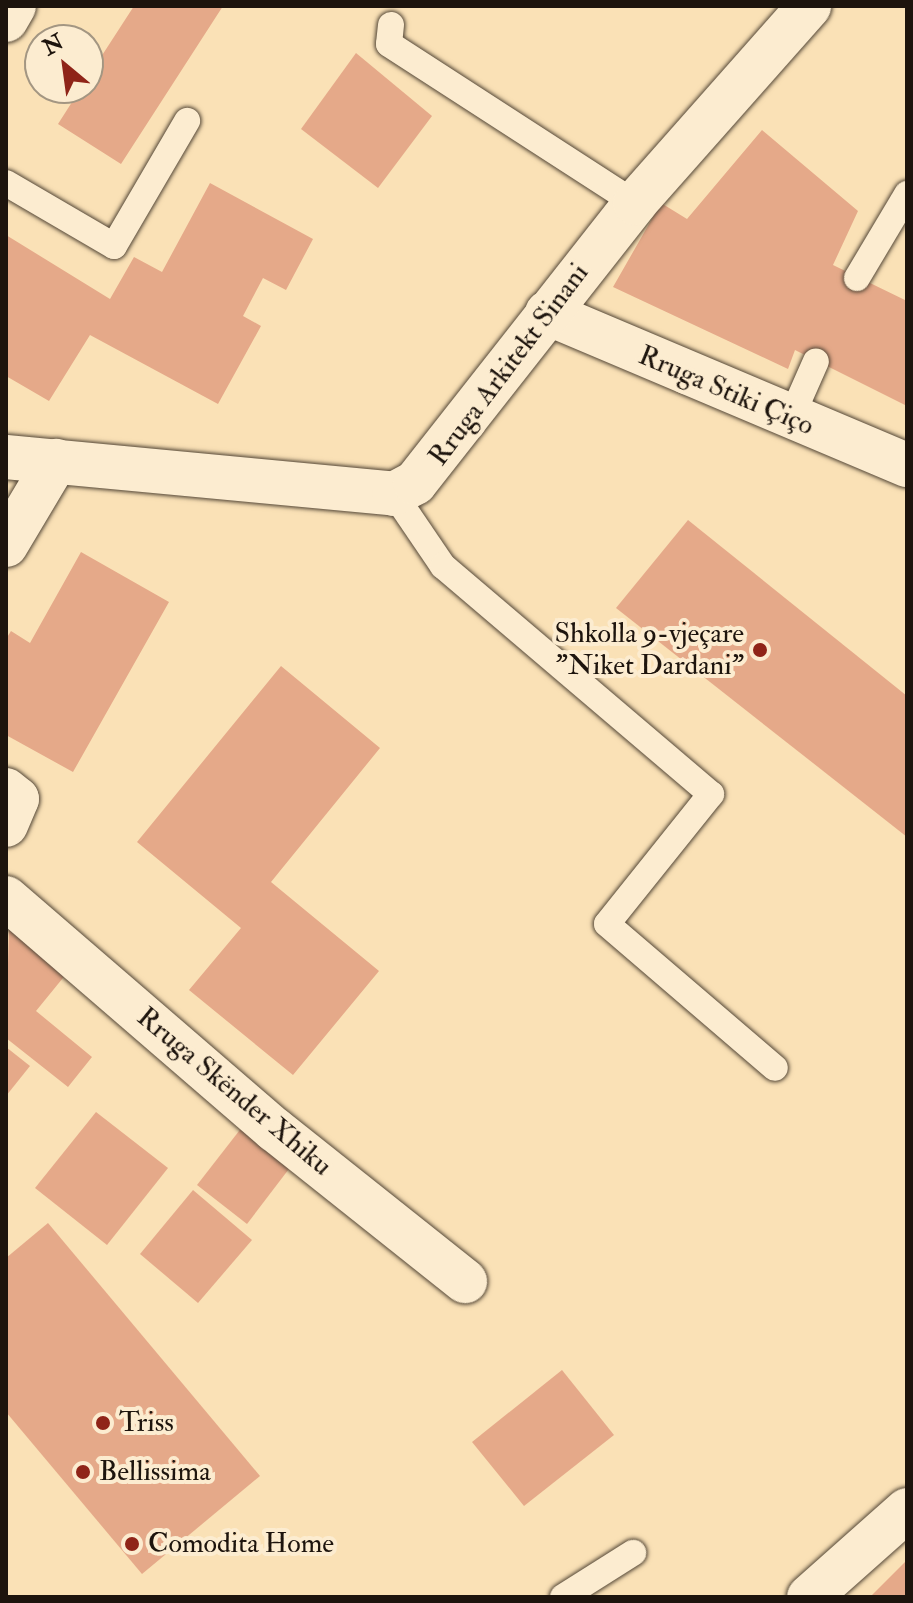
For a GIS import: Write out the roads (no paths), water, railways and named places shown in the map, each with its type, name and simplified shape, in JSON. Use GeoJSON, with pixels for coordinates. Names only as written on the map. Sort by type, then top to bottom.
{"type":"FeatureCollection","features":[{"type":"Feature","properties":{"kind":"street"},"geometry":{"type":"LineString","coordinates":[[6,20],[14,6]]}},
{"type":"Feature","properties":{"kind":"street","name":"Rruga Arkitekt Sinani"},"geometry":{"type":"LineString","coordinates":[[394,494],[433,469],[547,313],[635,203],[809,6]]}},
{"type":"Feature","properties":{"kind":"street","name":"Rruga Stiki Çiço"},"geometry":{"type":"LineString","coordinates":[[547,313],[790,420],[907,465]]}},
{"type":"Feature","properties":{"kind":"street"},"geometry":{"type":"LineString","coordinates":[[6,457],[394,494]]}},
{"type":"Feature","properties":{"kind":"street"},"geometry":{"type":"LineString","coordinates":[[6,545],[56,461]]}},
{"type":"Feature","properties":{"kind":"street"},"geometry":{"type":"LineString","coordinates":[[6,790],[17,799],[6,825]]}},
{"type":"Feature","properties":{"kind":"street","name":"Rruga Skënder Xhiku"},"geometry":{"type":"LineString","coordinates":[[6,898],[275,1130],[465,1281]]}},
{"type":"Feature","properties":{"kind":"street"},"geometry":{"type":"LineString","coordinates":[[814,1595],[907,1510]]}},
{"type":"Feature","properties":{"kind":"lane"},"geometry":{"type":"LineString","coordinates":[[391,25],[389,44],[635,203]]}},
{"type":"Feature","properties":{"kind":"lane"},"geometry":{"type":"LineString","coordinates":[[6,183],[114,246],[187,121]]}},
{"type":"Feature","properties":{"kind":"lane"},"geometry":{"type":"LineString","coordinates":[[857,278],[907,194]]}},
{"type":"Feature","properties":{"kind":"lane"},"geometry":{"type":"LineString","coordinates":[[790,420],[816,361]]}},
{"type":"Feature","properties":{"kind":"lane"},"geometry":{"type":"LineString","coordinates":[[394,494],[443,566],[711,794],[607,924],[775,1068]]}},
{"type":"Feature","properties":{"kind":"lane"},"geometry":{"type":"LineString","coordinates":[[563,1597],[633,1553]]}},
{"type":"Feature","properties":{"kind":"place","name":"Shkolla 9-vjeçare \"Niket Dardani\""},"geometry":{"type":"Point","coordinates":[760,650]}},
{"type":"Feature","properties":{"kind":"place","name":"Triss"},"geometry":{"type":"Point","coordinates":[103,1423]}},
{"type":"Feature","properties":{"kind":"place","name":"Bellissima"},"geometry":{"type":"Point","coordinates":[83,1472]}},
{"type":"Feature","properties":{"kind":"place","name":"Comodita Home"},"geometry":{"type":"Point","coordinates":[132,1544]}}]}
